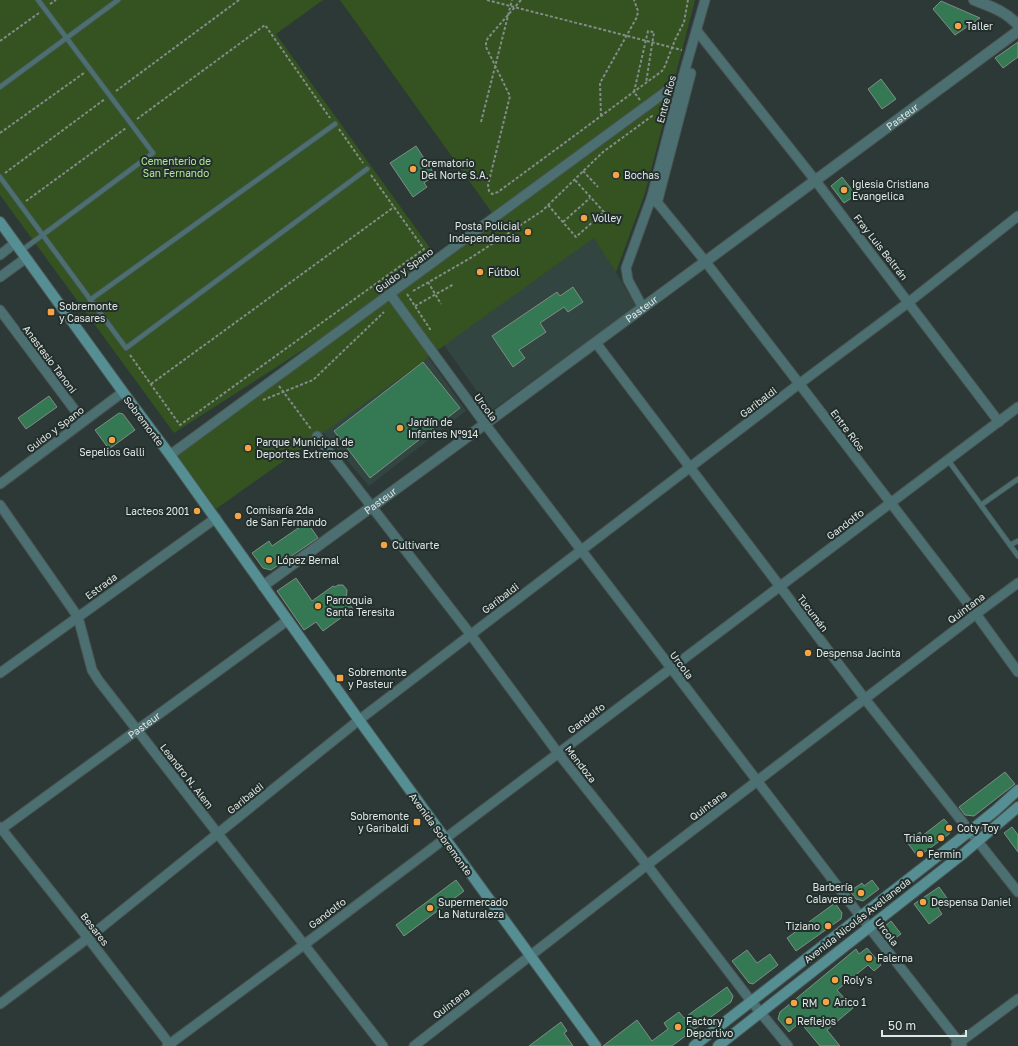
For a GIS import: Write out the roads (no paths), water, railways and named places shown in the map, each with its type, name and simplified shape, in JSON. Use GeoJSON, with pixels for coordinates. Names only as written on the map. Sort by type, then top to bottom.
{"type":"FeatureCollection","features":[{"type":"Feature","properties":{"kind":"main road","name":"Sobremonte"},"geometry":{"type":"LineString","coordinates":[[0,222],[216,518],[288,620]]}},
{"type":"Feature","properties":{"kind":"main road","name":"Avenida Sobremonte"},"geometry":{"type":"LineString","coordinates":[[288,620],[444,838],[596,1046]]}},
{"type":"Feature","properties":{"kind":"main road","name":"Avenida Nicolás Avellaneda"},"geometry":{"type":"LineString","coordinates":[[694,1046],[970,831],[1018,790]]}},
{"type":"Feature","properties":{"kind":"main road","name":"Avenida Nicolás Avellaneda"},"geometry":{"type":"LineString","coordinates":[[718,1046],[978,841],[1018,807]]}},
{"type":"Feature","properties":{"kind":"street","name":"Entre Ríos"},"geometry":{"type":"LineString","coordinates":[[654,199],[690,74],[705,0]]}},
{"type":"Feature","properties":{"kind":"street","name":"Entre Ríos"},"geometry":{"type":"LineString","coordinates":[[654,199],[682,80],[691,52],[712,0]]}},
{"type":"Feature","properties":{"kind":"street"},"geometry":{"type":"LineString","coordinates":[[974,0],[1001,10],[1011,17],[1018,25]]}},
{"type":"Feature","properties":{"kind":"street","name":"Pasteur"},"geometry":{"type":"LineString","coordinates":[[263,586],[596,343],[1018,31]]}},
{"type":"Feature","properties":{"kind":"street","name":"Fray Luis Beltrán"},"geometry":{"type":"LineString","coordinates":[[699,34],[815,180],[999,422]]}},
{"type":"Feature","properties":{"kind":"street","name":"Guido y Spano"},"geometry":{"type":"LineString","coordinates":[[170,455],[690,74]]}},
{"type":"Feature","properties":{"kind":"street","name":"Entre Ríos"},"geometry":{"type":"LineString","coordinates":[[654,199],[705,261],[890,504],[976,614],[1018,672]]}},
{"type":"Feature","properties":{"kind":"street"},"geometry":{"type":"LineString","coordinates":[[643,308],[628,280],[626,268],[654,199]]}},
{"type":"Feature","properties":{"kind":"street","name":"Garibaldi"},"geometry":{"type":"LineString","coordinates":[[0,1004],[88,938],[359,720],[799,384],[909,302],[1018,216]]}},
{"type":"Feature","properties":{"kind":"street"},"geometry":{"type":"LineString","coordinates":[[0,255],[21,251]]}},
{"type":"Feature","properties":{"kind":"street"},"geometry":{"type":"LineString","coordinates":[[0,277],[21,251]]}},
{"type":"Feature","properties":{"kind":"street","name":"Urcola"},"geometry":{"type":"LineString","coordinates":[[390,294],[485,424],[958,1045]]}},
{"type":"Feature","properties":{"kind":"street","name":"Anastasio Tanoni"},"geometry":{"type":"LineString","coordinates":[[0,310],[83,421]]}},
{"type":"Feature","properties":{"kind":"street","name":"Tucumán"},"geometry":{"type":"LineString","coordinates":[[596,343],[865,699],[1018,892]]}},
{"type":"Feature","properties":{"kind":"street","name":"Guido y Spano"},"geometry":{"type":"LineString","coordinates":[[0,484],[123,392]]}},
{"type":"Feature","properties":{"kind":"street","name":"Gandolfo"},"geometry":{"type":"LineString","coordinates":[[169,1045],[1018,407]]}},
{"type":"Feature","properties":{"kind":"street","name":"Mendoza"},"geometry":{"type":"LineString","coordinates":[[317,436],[471,635],[558,753],[647,865],[760,1013],[788,1046]]}},
{"type":"Feature","properties":{"kind":"street","name":"Leandro N. Alem"},"geometry":{"type":"LineString","coordinates":[[0,505],[78,617],[92,670],[99,681],[383,1046]]}},
{"type":"Feature","properties":{"kind":"street","name":"Estrada"},"geometry":{"type":"LineString","coordinates":[[0,673],[216,518]]}},
{"type":"Feature","properties":{"kind":"street","name":"Quintana"},"geometry":{"type":"LineString","coordinates":[[414,1046],[647,865],[976,614],[1018,584]]}},
{"type":"Feature","properties":{"kind":"street","name":"Pasteur"},"geometry":{"type":"LineString","coordinates":[[0,828],[288,620]]}},
{"type":"Feature","properties":{"kind":"street","name":"Besares"},"geometry":{"type":"LineString","coordinates":[[0,828],[88,938],[169,1045]]}},
{"type":"Feature","properties":{"kind":"street"},"geometry":{"type":"LineString","coordinates":[[958,1045],[1018,999]]}},
{"type":"Feature","properties":{"kind":"lane"},"geometry":{"type":"LineString","coordinates":[[21,251],[153,153],[38,0]]}},
{"type":"Feature","properties":{"kind":"lane"},"geometry":{"type":"LineString","coordinates":[[0,87],[118,0]]}},
{"type":"Feature","properties":{"kind":"lane"},"geometry":{"type":"LineString","coordinates":[[90,300],[335,124]]}},
{"type":"Feature","properties":{"kind":"lane"},"geometry":{"type":"LineString","coordinates":[[0,177],[126,348],[367,170]]}},
{"type":"Feature","properties":{"kind":"lane"},"geometry":{"type":"LineString","coordinates":[[948,460],[1018,556]]}},
{"type":"Feature","properties":{"kind":"lane"},"geometry":{"type":"LineString","coordinates":[[981,505],[1018,479]]}},
{"type":"Feature","properties":{"kind":"lane"},"geometry":{"type":"LineString","coordinates":[[1010,545],[1018,541]]}},
{"type":"Feature","properties":{"kind":"place","name":"Taller"},"geometry":{"type":"Point","coordinates":[958,26]}},
{"type":"Feature","properties":{"kind":"place","name":"Crematorio Del Norte S.A."},"geometry":{"type":"Point","coordinates":[413,169]}},
{"type":"Feature","properties":{"kind":"place","name":"Bochas"},"geometry":{"type":"Point","coordinates":[616,175]}},
{"type":"Feature","properties":{"kind":"place","name":"Iglesia Cristiana Evangelica"},"geometry":{"type":"Point","coordinates":[844,190]}},
{"type":"Feature","properties":{"kind":"place","name":"Volley"},"geometry":{"type":"Point","coordinates":[584,218]}},
{"type":"Feature","properties":{"kind":"place","name":"Posta Policial Independencia"},"geometry":{"type":"Point","coordinates":[528,232]}},
{"type":"Feature","properties":{"kind":"place","name":"Fútbol"},"geometry":{"type":"Point","coordinates":[480,272]}},
{"type":"Feature","properties":{"kind":"place","name":"Sobremonte y Casares"},"geometry":{"type":"Point","coordinates":[51,312]}},
{"type":"Feature","properties":{"kind":"place","name":"Jardín de Infantes Nº914"},"geometry":{"type":"Point","coordinates":[400,428]}},
{"type":"Feature","properties":{"kind":"place","name":"Sepelios Galli"},"geometry":{"type":"Point","coordinates":[112,440]}},
{"type":"Feature","properties":{"kind":"place","name":"Parque Municipal de Deportes Extremos"},"geometry":{"type":"Point","coordinates":[248,448]}},
{"type":"Feature","properties":{"kind":"place","name":"Lacteos 2001"},"geometry":{"type":"Point","coordinates":[197,511]}},
{"type":"Feature","properties":{"kind":"place","name":"Comisaría 2da de San Fernando"},"geometry":{"type":"Point","coordinates":[238,516]}},
{"type":"Feature","properties":{"kind":"place","name":"Cultivarte"},"geometry":{"type":"Point","coordinates":[384,545]}},
{"type":"Feature","properties":{"kind":"place","name":"López Bernal"},"geometry":{"type":"Point","coordinates":[269,560]}},
{"type":"Feature","properties":{"kind":"place","name":"Parroquia Santa Teresita"},"geometry":{"type":"Point","coordinates":[318,606]}},
{"type":"Feature","properties":{"kind":"place","name":"Despensa Jacinta"},"geometry":{"type":"Point","coordinates":[808,653]}},
{"type":"Feature","properties":{"kind":"place","name":"Sobremonte y Pasteur"},"geometry":{"type":"Point","coordinates":[340,678]}},
{"type":"Feature","properties":{"kind":"place","name":"Sobremonte y Garibaldi"},"geometry":{"type":"Point","coordinates":[417,822]}},
{"type":"Feature","properties":{"kind":"place","name":"Coty Toy"},"geometry":{"type":"Point","coordinates":[949,828]}},
{"type":"Feature","properties":{"kind":"place","name":"Triana"},"geometry":{"type":"Point","coordinates":[941,838]}},
{"type":"Feature","properties":{"kind":"place","name":"Fermin"},"geometry":{"type":"Point","coordinates":[920,854]}},
{"type":"Feature","properties":{"kind":"place","name":"Barbería Calaveras"},"geometry":{"type":"Point","coordinates":[861,893]}},
{"type":"Feature","properties":{"kind":"place","name":"Despensa Daniel"},"geometry":{"type":"Point","coordinates":[923,902]}},
{"type":"Feature","properties":{"kind":"place","name":"Supermercado La Naturaleza"},"geometry":{"type":"Point","coordinates":[430,908]}},
{"type":"Feature","properties":{"kind":"place","name":"Tiziano"},"geometry":{"type":"Point","coordinates":[828,926]}},
{"type":"Feature","properties":{"kind":"place","name":"Falerna"},"geometry":{"type":"Point","coordinates":[869,958]}},
{"type":"Feature","properties":{"kind":"place","name":"Roly's"},"geometry":{"type":"Point","coordinates":[835,980]}},
{"type":"Feature","properties":{"kind":"place","name":"Arico 1"},"geometry":{"type":"Point","coordinates":[826,1002]}},
{"type":"Feature","properties":{"kind":"place","name":"RM"},"geometry":{"type":"Point","coordinates":[794,1003]}},
{"type":"Feature","properties":{"kind":"place","name":"Reflejos"},"geometry":{"type":"Point","coordinates":[789,1021]}},
{"type":"Feature","properties":{"kind":"place","name":"Factory Deportivo"},"geometry":{"type":"Point","coordinates":[678,1027]}},
{"type":"Feature","properties":{"kind":"park label","name":"Cementerio de San Fernando"},"geometry":{"type":"Point","coordinates":[176,166]}}]}
